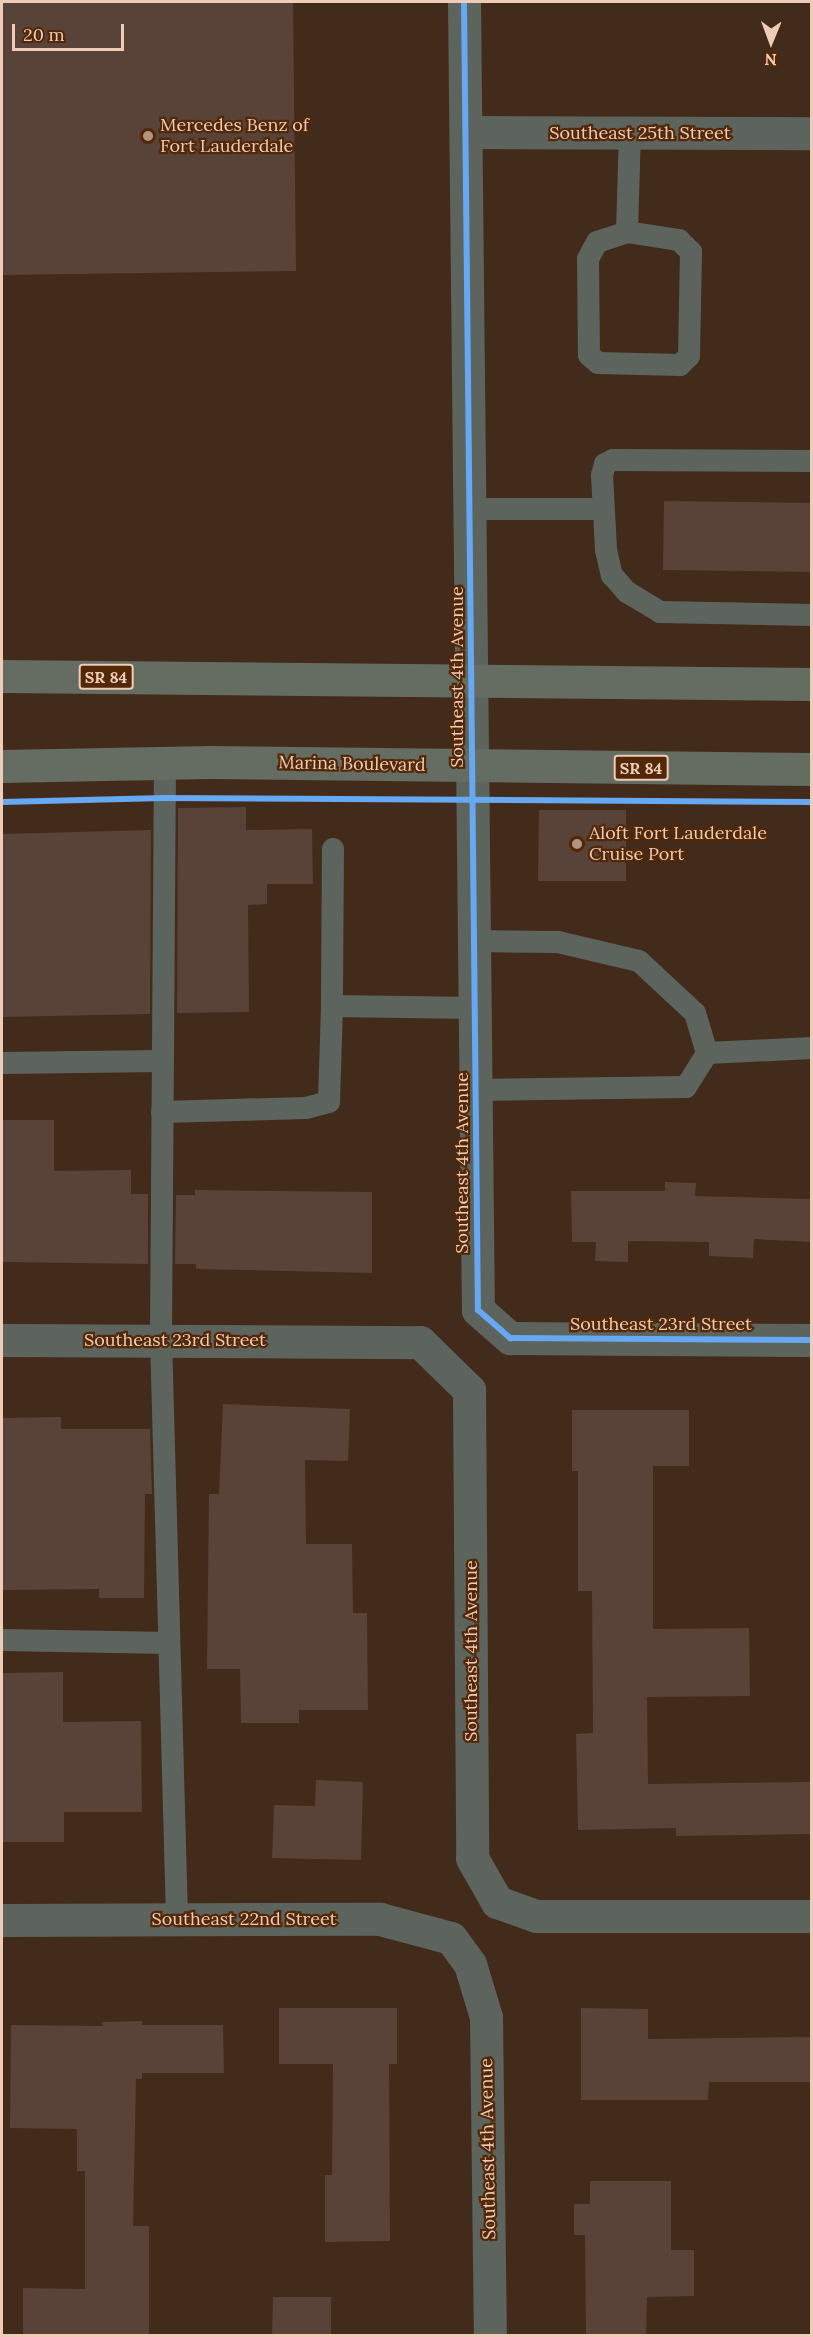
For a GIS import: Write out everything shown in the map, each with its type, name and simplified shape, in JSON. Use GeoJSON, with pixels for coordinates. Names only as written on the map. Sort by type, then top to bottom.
{"type":"FeatureCollection","features":[{"type":"Feature","properties":{"kind":"main road","name":"SR 84"},"geometry":{"type":"LineString","coordinates":[[2,676],[812,684]]}},
{"type":"Feature","properties":{"kind":"main road","name":"Marina Boulevard"},"geometry":{"type":"LineString","coordinates":[[2,766],[165,762],[812,769]]}},
{"type":"Feature","properties":{"kind":"street","name":"Southeast 4th Avenue"},"geometry":{"type":"LineString","coordinates":[[464,2],[468,132],[473,680],[471,766],[476,1008],[478,1310],[510,1338]]}},
{"type":"Feature","properties":{"kind":"street","name":"Southeast 25th Street"},"geometry":{"type":"LineString","coordinates":[[468,132],[812,133]]}},
{"type":"Feature","properties":{"kind":"street","name":"Southeast 23rd Street"},"geometry":{"type":"LineString","coordinates":[[2,1340],[161,1338],[420,1342]]}},
{"type":"Feature","properties":{"kind":"street","name":"Southeast 23rd Street"},"geometry":{"type":"LineString","coordinates":[[510,1338],[812,1340]]}},
{"type":"Feature","properties":{"kind":"street","name":"Southeast 4th Avenue"},"geometry":{"type":"LineString","coordinates":[[420,1342],[469,1390],[472,1858],[497,1902],[536,1916],[812,1916]]}},
{"type":"Feature","properties":{"kind":"street","name":"Southeast 22nd Street"},"geometry":{"type":"LineString","coordinates":[[2,1920],[380,1919],[451,1938],[470,1964]]}},
{"type":"Feature","properties":{"kind":"street","name":"Southeast 4th Avenue"},"geometry":{"type":"LineString","coordinates":[[470,1964],[486,2017],[490,2336]]}},
{"type":"Feature","properties":{"kind":"lane"},"geometry":{"type":"LineString","coordinates":[[627,232],[630,133]]}},
{"type":"Feature","properties":{"kind":"lane"},"geometry":{"type":"LineString","coordinates":[[627,232],[679,240],[691,252],[689,356],[680,365],[598,363],[589,355],[588,259],[597,242],[627,232]]}},
{"type":"Feature","properties":{"kind":"lane"},"geometry":{"type":"LineString","coordinates":[[812,461],[613,460],[605,464],[602,475],[603,509],[612,575],[627,592],[660,612],[812,615]]}},
{"type":"Feature","properties":{"kind":"lane"},"geometry":{"type":"LineString","coordinates":[[471,509],[603,509]]}},
{"type":"Feature","properties":{"kind":"lane"},"geometry":{"type":"LineString","coordinates":[[165,762],[161,1061],[161,1338],[177,1919]]}},
{"type":"Feature","properties":{"kind":"lane"},"geometry":{"type":"LineString","coordinates":[[162,1112],[306,1108],[329,1102],[333,849]]}},
{"type":"Feature","properties":{"kind":"lane"},"geometry":{"type":"LineString","coordinates":[[475,941],[558,942],[639,961],[695,1013],[707,1053],[686,1087],[476,1090]]}},
{"type":"Feature","properties":{"kind":"lane"},"geometry":{"type":"LineString","coordinates":[[332,1006],[476,1008]]}},
{"type":"Feature","properties":{"kind":"lane"},"geometry":{"type":"LineString","coordinates":[[707,1053],[812,1048]]}},
{"type":"Feature","properties":{"kind":"lane"},"geometry":{"type":"LineString","coordinates":[[2,1063],[161,1061]]}},
{"type":"Feature","properties":{"kind":"lane"},"geometry":{"type":"LineString","coordinates":[[2,1640],[169,1642]]}},
{"type":"Feature","properties":{"kind":"building","name":"Mercedes Benz of Fort Lauderdale"},"geometry":{"type":"Polygon","coordinates":[[[2,2],[293,2],[296,271],[2,275],[2,2]]]}},
{"type":"Feature","properties":{"kind":"building"},"geometry":{"type":"Polygon","coordinates":[[[664,501],[812,503],[812,572],[663,570],[664,501]]]}},
{"type":"Feature","properties":{"kind":"building"},"geometry":{"type":"Polygon","coordinates":[[[246,807],[246,830],[312,829],[313,884],[267,884],[267,904],[248,905],[249,1012],[177,1013],[178,808],[246,807]]]}},
{"type":"Feature","properties":{"kind":"building"},"geometry":{"type":"Polygon","coordinates":[[[539,810],[626,810],[626,881],[538,881],[539,810]]]}},
{"type":"Feature","properties":{"kind":"building"},"geometry":{"type":"Polygon","coordinates":[[[151,830],[150,1014],[2,1017],[2,834],[151,830]]]}},
{"type":"Feature","properties":{"kind":"building"},"geometry":{"type":"Polygon","coordinates":[[[2,1120],[54,1120],[54,1171],[131,1170],[131,1194],[148,1194],[148,1264],[2,1262],[2,1120]]]}},
{"type":"Feature","properties":{"kind":"building"},"geometry":{"type":"Polygon","coordinates":[[[665,1182],[696,1183],[695,1196],[812,1199],[812,1242],[754,1239],[753,1258],[709,1256],[709,1242],[628,1241],[628,1262],[595,1261],[596,1242],[572,1242],[571,1191],[665,1191],[665,1182]]]}},
{"type":"Feature","properties":{"kind":"building"},"geometry":{"type":"Polygon","coordinates":[[[195,1190],[372,1192],[372,1273],[196,1269],[196,1264],[175,1264],[176,1195],[195,1195],[195,1190]]]}},
{"type":"Feature","properties":{"kind":"building"},"geometry":{"type":"Polygon","coordinates":[[[223,1404],[350,1409],[348,1461],[305,1460],[306,1544],[352,1544],[353,1613],[367,1613],[368,1710],[299,1710],[299,1723],[241,1723],[240,1669],[207,1669],[209,1494],[219,1494],[223,1404]]]}},
{"type":"Feature","properties":{"kind":"building"},"geometry":{"type":"Polygon","coordinates":[[[572,1410],[689,1410],[689,1466],[653,1466],[653,1629],[749,1628],[750,1696],[647,1697],[648,1784],[812,1782],[812,1834],[676,1836],[676,1828],[578,1830],[576,1734],[593,1733],[592,1591],[578,1591],[578,1471],[572,1471],[572,1410]]]}},
{"type":"Feature","properties":{"kind":"building"},"geometry":{"type":"Polygon","coordinates":[[[61,1417],[61,1429],[150,1429],[152,1494],[145,1494],[144,1598],[99,1598],[99,1589],[2,1590],[2,1418],[61,1417]]]}},
{"type":"Feature","properties":{"kind":"building"},"geometry":{"type":"Polygon","coordinates":[[[63,1672],[63,1722],[141,1721],[142,1812],[64,1812],[64,1842],[2,1842],[2,1673],[63,1672]]]}},
{"type":"Feature","properties":{"kind":"building"},"geometry":{"type":"Polygon","coordinates":[[[316,1780],[363,1782],[361,1860],[272,1858],[274,1805],[315,1806],[316,1780]]]}},
{"type":"Feature","properties":{"kind":"building"},"geometry":{"type":"Polygon","coordinates":[[[279,2008],[397,2008],[397,2064],[389,2064],[390,2241],[325,2242],[325,2175],[332,2175],[333,2064],[279,2064],[279,2008]]]}},
{"type":"Feature","properties":{"kind":"building"},"geometry":{"type":"Polygon","coordinates":[[[581,2008],[648,2009],[648,2039],[812,2037],[812,2082],[709,2082],[708,2100],[581,2100],[581,2008]]]}},
{"type":"Feature","properties":{"kind":"building"},"geometry":{"type":"Polygon","coordinates":[[[142,2021],[142,2025],[223,2025],[224,2073],[142,2073],[142,2079],[136,2079],[133,2226],[149,2226],[149,2336],[23,2336],[23,2288],[85,2289],[85,2171],[77,2171],[77,2129],[10,2128],[11,2025],[103,2026],[102,2022],[142,2021]]]}},
{"type":"Feature","properties":{"kind":"building"},"geometry":{"type":"Polygon","coordinates":[[[590,2181],[671,2181],[671,2250],[694,2250],[694,2296],[647,2297],[646,2336],[586,2336],[585,2235],[574,2235],[574,2204],[590,2204],[590,2181]]]}},
{"type":"Feature","properties":{"kind":"building"},"geometry":{"type":"Polygon","coordinates":[[[273,2297],[331,2297],[331,2336],[272,2336],[273,2297]]]}},
{"type":"Feature","properties":{"kind":"cycle path"},"geometry":{"type":"LineString","coordinates":[[464,2],[478,1310],[510,1338],[812,1340]]}},
{"type":"Feature","properties":{"kind":"cycle path"},"geometry":{"type":"LineString","coordinates":[[2,802],[164,798],[812,802]]}},
{"type":"Feature","properties":{"kind":"place","name":"Mercedes Benz of Fort Lauderdale"},"geometry":{"type":"Point","coordinates":[148,136]}},
{"type":"Feature","properties":{"kind":"place","name":"Aloft Fort Lauderdale Cruise Port"},"geometry":{"type":"Point","coordinates":[577,844]}}]}
